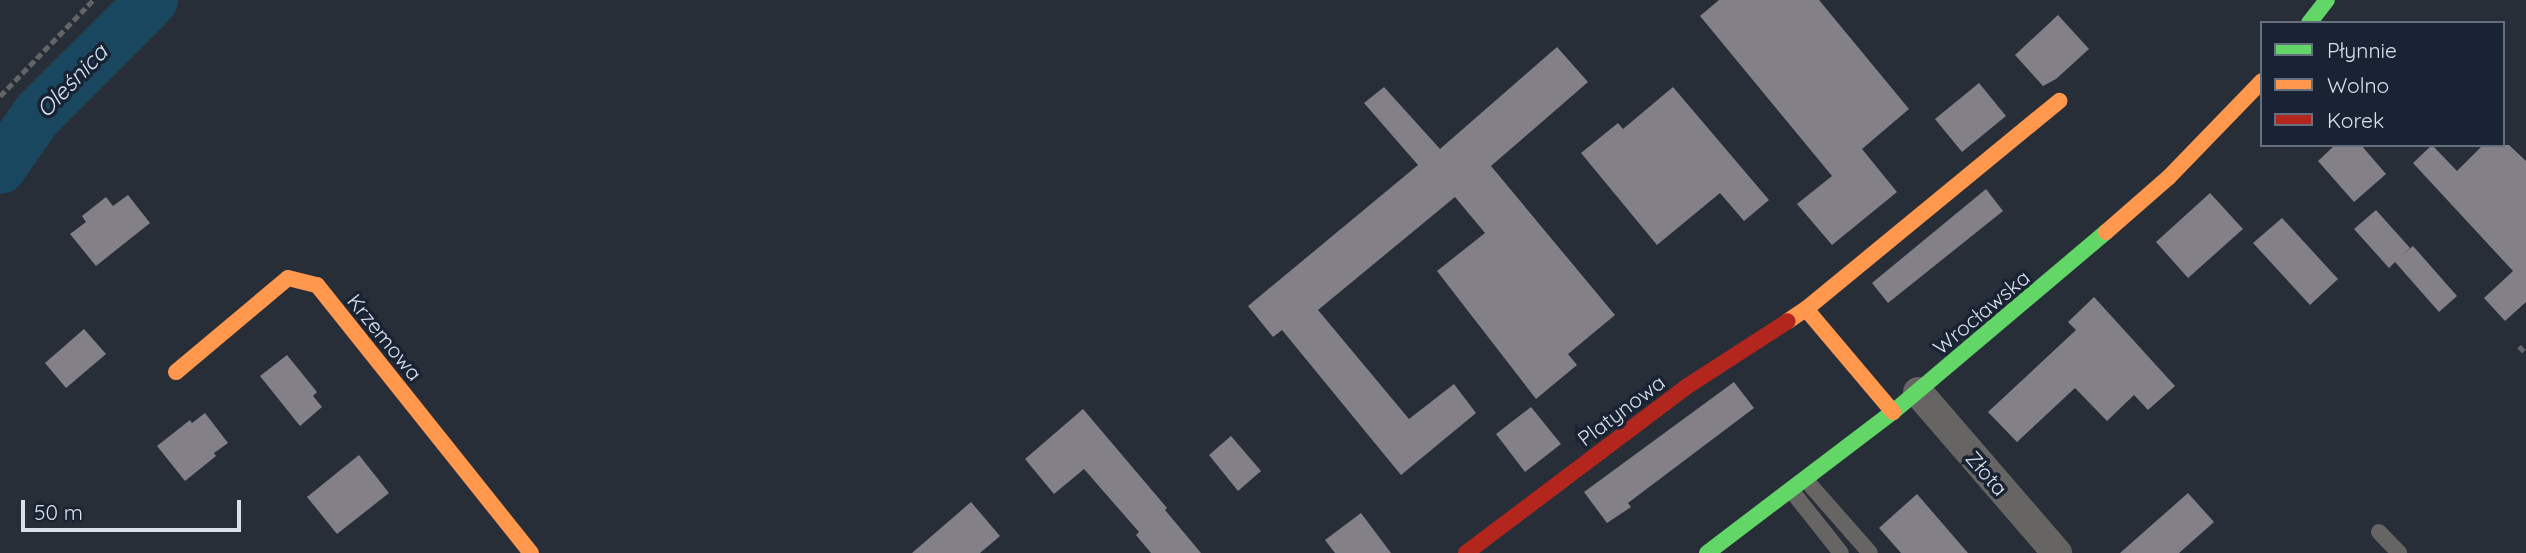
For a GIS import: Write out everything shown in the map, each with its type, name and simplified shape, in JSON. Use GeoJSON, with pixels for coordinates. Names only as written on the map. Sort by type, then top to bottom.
{"type":"FeatureCollection","features":[{"type":"Feature","properties":{"kind":"street"},"geometry":{"type":"LineString","coordinates":[[2311,21],[2328,0]]}},
{"type":"Feature","properties":{"kind":"street","name":"Wrocławska"},"geometry":{"type":"LineString","coordinates":[[1707,553],[1918,392],[2168,178],[2208,140],[2260,83]]}},
{"type":"Feature","properties":{"kind":"street","name":"Platynowa"},"geometry":{"type":"LineString","coordinates":[[1466,553],[1686,387],[1806,309],[2059,101]]}},
{"type":"Feature","properties":{"kind":"street","name":"Krzemowa"},"geometry":{"type":"LineString","coordinates":[[176,372],[288,278],[317,285],[531,553]]}},
{"type":"Feature","properties":{"kind":"street"},"geometry":{"type":"LineString","coordinates":[[1806,309],[1893,412]]}},
{"type":"Feature","properties":{"kind":"street","name":"Złota"},"geometry":{"type":"LineString","coordinates":[[1918,392],[2057,553]]}},
{"type":"Feature","properties":{"kind":"lane"},"geometry":{"type":"LineString","coordinates":[[1805,479],[1870,553]]}},
{"type":"Feature","properties":{"kind":"lane"},"geometry":{"type":"LineString","coordinates":[[1791,490],[1841,553]]}},
{"type":"Feature","properties":{"kind":"lane"},"geometry":{"type":"LineString","coordinates":[[2379,531],[2399,553]]}},
{"type":"Feature","properties":{"kind":"path"},"geometry":{"type":"LineString","coordinates":[[0,96],[93,0]]}},
{"type":"Feature","properties":{"kind":"path"},"geometry":{"type":"LineString","coordinates":[[2519,346],[2526,353]]}},
{"type":"Feature","properties":{"kind":"building"},"geometry":{"type":"Polygon","coordinates":[[[1719,0],[1819,0],[1909,109],[1862,149],[1897,192],[1832,245],[1797,204],[1832,176],[1700,16],[1719,0]]]}},
{"type":"Feature","properties":{"kind":"building"},"geometry":{"type":"Polygon","coordinates":[[[2058,15],[2089,49],[2056,79],[2043,86],[2015,55],[2058,15]]]}},
{"type":"Feature","properties":{"kind":"building"},"geometry":{"type":"Polygon","coordinates":[[[1557,47],[1588,82],[1491,166],[1615,315],[1568,354],[1577,365],[1536,399],[1437,271],[1485,233],[1455,197],[1318,310],[1409,419],[1454,384],[1476,413],[1401,475],[1282,330],[1273,337],[1248,306],[1418,165],[1364,103],[1384,87],[1440,149],[1557,47]]]}},
{"type":"Feature","properties":{"kind":"building"},"geometry":{"type":"Polygon","coordinates":[[[1979,83],[2006,116],[1962,152],[1935,119],[1979,83]]]}},
{"type":"Feature","properties":{"kind":"building"},"geometry":{"type":"Polygon","coordinates":[[[1673,87],[1769,200],[1744,221],[1720,193],[1657,245],[1581,153],[1618,123],[1623,129],[1673,87]]]}},
{"type":"Feature","properties":{"kind":"building"},"geometry":{"type":"Polygon","coordinates":[[[2505,145],[2509,145],[2526,161],[2526,302],[2505,321],[2484,298],[2513,271],[2413,163],[2430,147],[2434,147],[2457,171],[2481,147],[2505,145]]]}},
{"type":"Feature","properties":{"kind":"building"},"geometry":{"type":"Polygon","coordinates":[[[2333,147],[2363,147],[2386,174],[2354,202],[2318,161],[2333,147]]]}},
{"type":"Feature","properties":{"kind":"building"},"geometry":{"type":"Polygon","coordinates":[[[1986,189],[2003,211],[1888,303],[1872,283],[1986,189]]]}},
{"type":"Feature","properties":{"kind":"building"},"geometry":{"type":"Polygon","coordinates":[[[2210,193],[2243,229],[2188,278],[2156,242],[2210,193]]]}},
{"type":"Feature","properties":{"kind":"building"},"geometry":{"type":"Polygon","coordinates":[[[128,195],[150,223],[96,266],[70,234],[86,222],[82,216],[106,197],[113,206],[128,195]]]}},
{"type":"Feature","properties":{"kind":"building"},"geometry":{"type":"Polygon","coordinates":[[[2376,210],[2410,248],[2400,257],[2413,246],[2457,296],[2439,312],[2395,262],[2389,268],[2354,229],[2376,210]]]}},
{"type":"Feature","properties":{"kind":"building"},"geometry":{"type":"Polygon","coordinates":[[[2282,218],[2338,279],[2310,305],[2253,243],[2282,218]]]}},
{"type":"Feature","properties":{"kind":"building"},"geometry":{"type":"Polygon","coordinates":[[[2094,297],[2175,386],[2148,410],[2134,395],[2107,421],[2075,388],[2017,442],[1988,412],[2076,330],[2068,322],[2094,297]]]}},
{"type":"Feature","properties":{"kind":"building"},"geometry":{"type":"Polygon","coordinates":[[[84,329],[106,354],[66,388],[45,363],[84,329]]]}},
{"type":"Feature","properties":{"kind":"building"},"geometry":{"type":"Polygon","coordinates":[[[287,355],[317,392],[313,396],[322,407],[300,426],[260,376],[287,355]]]}},
{"type":"Feature","properties":{"kind":"building"},"geometry":{"type":"Polygon","coordinates":[[[1734,382],[1754,408],[1628,503],[1631,507],[1607,523],[1584,492],[1734,382]]]}},
{"type":"Feature","properties":{"kind":"building"},"geometry":{"type":"Polygon","coordinates":[[[1531,407],[1561,444],[1525,472],[1496,434],[1531,407]]]}},
{"type":"Feature","properties":{"kind":"building"},"geometry":{"type":"Polygon","coordinates":[[[1083,409],[1167,508],[1165,510],[1201,553],[1151,553],[1136,535],[1139,532],[1084,469],[1054,494],[1025,459],[1083,409]]]}},
{"type":"Feature","properties":{"kind":"building"},"geometry":{"type":"Polygon","coordinates":[[[205,413],[228,443],[185,481],[157,446],[190,420],[192,423],[205,413]]]}},
{"type":"Feature","properties":{"kind":"building"},"geometry":{"type":"Polygon","coordinates":[[[1231,436],[1261,471],[1238,491],[1209,455],[1231,436]]]}},
{"type":"Feature","properties":{"kind":"building"},"geometry":{"type":"Polygon","coordinates":[[[359,455],[389,493],[337,534],[307,497],[359,455]]]}},
{"type":"Feature","properties":{"kind":"building"},"geometry":{"type":"Polygon","coordinates":[[[2188,493],[2214,522],[2179,553],[2120,553],[2188,493]]]}},
{"type":"Feature","properties":{"kind":"building"},"geometry":{"type":"Polygon","coordinates":[[[1917,494],[1968,553],[1901,553],[1879,528],[1917,494]]]}},
{"type":"Feature","properties":{"kind":"building"},"geometry":{"type":"Polygon","coordinates":[[[971,502],[1000,536],[980,553],[912,553],[971,502]]]}},
{"type":"Feature","properties":{"kind":"building"},"geometry":{"type":"Polygon","coordinates":[[[1361,513],[1391,553],[1335,553],[1325,540],[1361,513]]]}},
{"type":"Feature","properties":{"kind":"waterway","name":"Oleśnica"},"geometry":{"type":"LineString","coordinates":[[0,168],[37,115],[152,0]]}},
{"type":"Feature","properties":{"kind":"traffic: fast"},"geometry":{"type":"LineString","coordinates":[[2311,21],[2327,0]]}},
{"type":"Feature","properties":{"kind":"traffic: fast"},"geometry":{"type":"LineString","coordinates":[[1707,553],[1893,412],[2106,232]]}},
{"type":"Feature","properties":{"kind":"traffic: slow"},"geometry":{"type":"LineString","coordinates":[[2106,232],[2168,178],[2260,83]]}},
{"type":"Feature","properties":{"kind":"traffic: slow"},"geometry":{"type":"LineString","coordinates":[[1806,309],[2059,101]]}},
{"type":"Feature","properties":{"kind":"traffic: slow"},"geometry":{"type":"LineString","coordinates":[[176,372],[288,278],[317,285],[531,553]]}},
{"type":"Feature","properties":{"kind":"traffic: slow"},"geometry":{"type":"LineString","coordinates":[[1788,321],[1806,309],[1893,412]]}},
{"type":"Feature","properties":{"kind":"traffic: jam"},"geometry":{"type":"LineString","coordinates":[[1466,553],[1686,387],[1788,321]]}}]}
